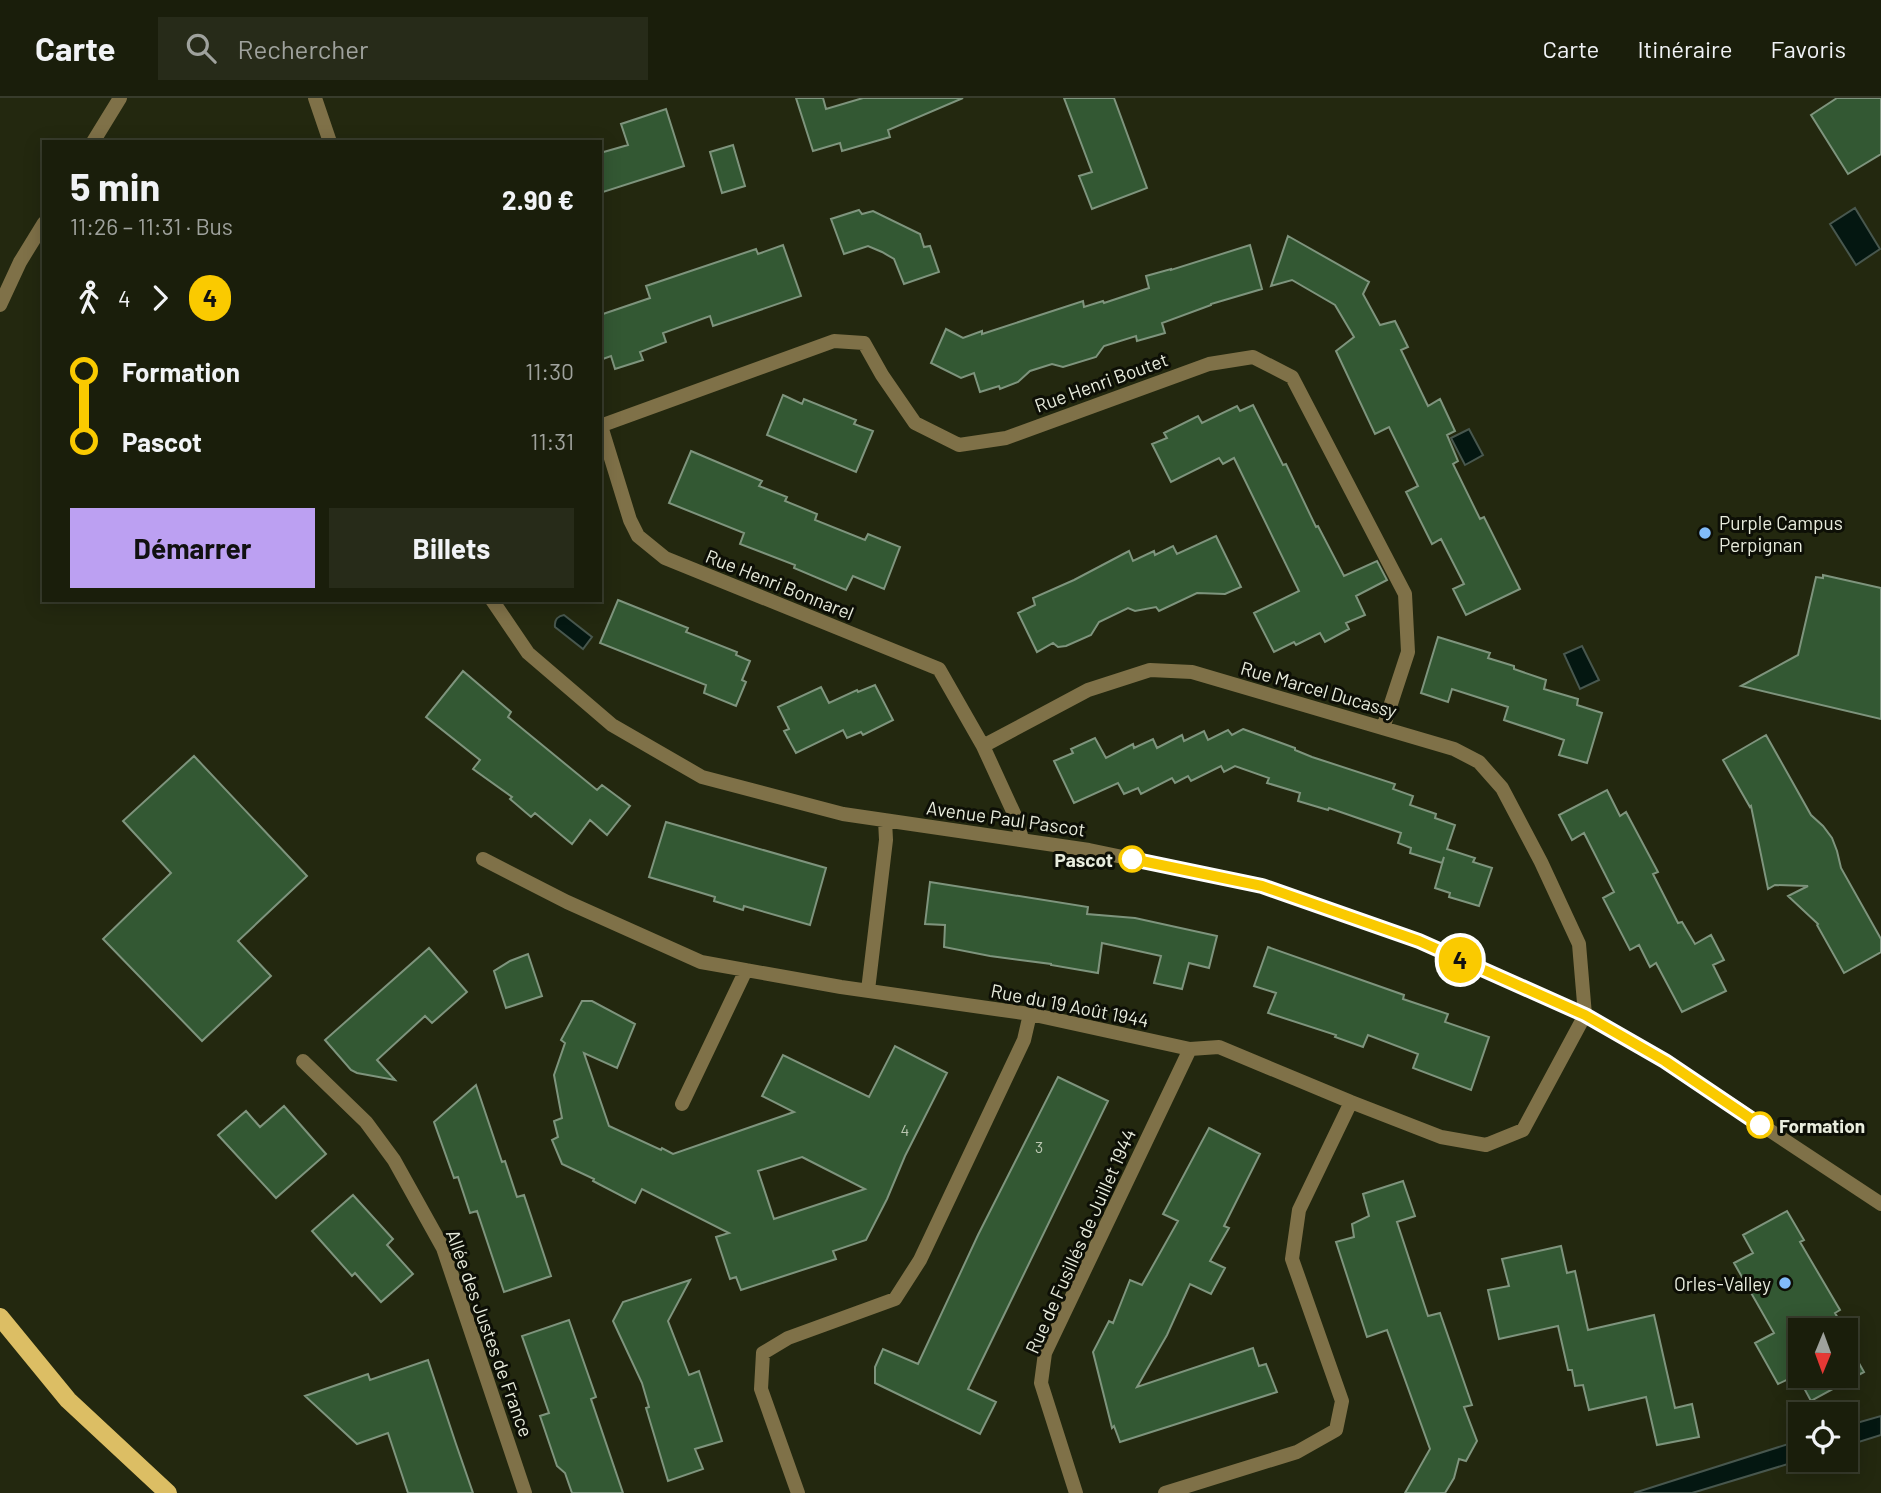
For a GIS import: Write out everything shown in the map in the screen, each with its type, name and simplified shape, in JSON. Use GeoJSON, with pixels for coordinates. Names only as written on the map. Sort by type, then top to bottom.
{"type":"FeatureCollection","features":[{"type":"Feature","properties":{"kind":"main road"},"geometry":{"type":"LineString","coordinates":[[0,1317],[68,1400],[168,1493]]}},
{"type":"Feature","properties":{"kind":"street"},"geometry":{"type":"LineString","coordinates":[[94,140],[120,98]]}},
{"type":"Feature","properties":{"kind":"street"},"geometry":{"type":"LineString","coordinates":[[315,98],[329,140]]}},
{"type":"Feature","properties":{"kind":"street"},"geometry":{"type":"LineString","coordinates":[[0,305],[20,262],[42,226]]}},
{"type":"Feature","properties":{"kind":"street","name":"Rue Henri Boutet"},"geometry":{"type":"LineString","coordinates":[[602,426],[834,341],[864,343],[915,423],[959,444],[1006,438],[1209,363],[1253,357],[1292,377],[1405,594],[1408,652],[1383,728]]}},
{"type":"Feature","properties":{"kind":"street","name":"Rue Henri Bonnarel"},"geometry":{"type":"LineString","coordinates":[[602,429],[630,520],[638,536],[666,558],[939,669],[983,746]]}},
{"type":"Feature","properties":{"kind":"street","name":"Avenue Paul Pascot"},"geometry":{"type":"LineString","coordinates":[[493,602],[528,653],[612,725],[702,777],[843,814],[1089,850],[1262,886],[1419,941],[1585,1015],[1665,1061],[1881,1203]]}},
{"type":"Feature","properties":{"kind":"street","name":"Rue Marcel Ducassy"},"geometry":{"type":"LineString","coordinates":[[983,746],[1088,690],[1150,670],[1192,672],[1454,749],[1479,762],[1502,788],[1541,862],[1579,944],[1585,1015]]}},
{"type":"Feature","properties":{"kind":"street"},"geometry":{"type":"LineString","coordinates":[[983,746],[1017,820],[1022,839]]}},
{"type":"Feature","properties":{"kind":"street"},"geometry":{"type":"LineString","coordinates":[[868,990],[886,840],[885,820]]}},
{"type":"Feature","properties":{"kind":"street","name":"Rue du 19 Août 1944"},"geometry":{"type":"LineString","coordinates":[[483,859],[567,902],[701,962],[1030,1014],[1190,1049],[1219,1047],[1441,1137],[1486,1145],[1523,1130],[1585,1015]]}},
{"type":"Feature","properties":{"kind":"street"},"geometry":{"type":"LineString","coordinates":[[682,1104],[746,970]]}},
{"type":"Feature","properties":{"kind":"street"},"geometry":{"type":"LineString","coordinates":[[798,1493],[761,1390],[763,1353],[788,1338],[895,1299],[920,1260],[1024,1040],[1030,1014]]}},
{"type":"Feature","properties":{"kind":"street","name":"Rue de Fusillés de Juillet 1944"},"geometry":{"type":"LineString","coordinates":[[1076,1493],[1041,1383],[1045,1353],[1190,1049]]}},
{"type":"Feature","properties":{"kind":"street","name":"Allée des Justes de France"},"geometry":{"type":"LineString","coordinates":[[303,1061],[366,1122],[387,1150],[443,1248],[525,1493]]}},
{"type":"Feature","properties":{"kind":"street"},"geometry":{"type":"LineString","coordinates":[[1165,1493],[1297,1452],[1336,1430],[1342,1401],[1292,1259],[1299,1210],[1351,1102]]}},
{"type":"Feature","properties":{"kind":"shaded area"},"geometry":{"type":"Polygon","coordinates":[[[1855,208],[1880,249],[1856,265],[1830,224],[1855,208]]]}},
{"type":"Feature","properties":{"kind":"shaded area"},"geometry":{"type":"Polygon","coordinates":[[[1469,429],[1483,455],[1465,465],[1451,438],[1469,429]]]}},
{"type":"Feature","properties":{"kind":"shaded area"},"geometry":{"type":"Polygon","coordinates":[[[564,615],[592,637],[583,649],[555,627],[557,619],[564,615]]]}},
{"type":"Feature","properties":{"kind":"shaded area"},"geometry":{"type":"Polygon","coordinates":[[[1582,646],[1599,680],[1580,689],[1564,654],[1582,646]]]}},
{"type":"Feature","properties":{"kind":"shaded area"},"geometry":{"type":"Polygon","coordinates":[[[1881,1416],[1881,1435],[1858,1442],[1858,1423],[1881,1416]]]}},
{"type":"Feature","properties":{"kind":"shaded area"},"geometry":{"type":"Polygon","coordinates":[[[1788,1444],[1788,1464],[1692,1493],[1634,1493],[1788,1444]]]}},
{"type":"Feature","properties":{"kind":"building"},"geometry":{"type":"Polygon","coordinates":[[[796,98],[823,98],[826,109],[863,98],[963,98],[888,130],[890,137],[842,151],[840,143],[813,151],[796,98]]]}},
{"type":"Feature","properties":{"kind":"building"},"geometry":{"type":"Polygon","coordinates":[[[1064,98],[1114,98],[1147,188],[1092,209],[1079,176],[1092,172],[1064,98]]]}},
{"type":"Feature","properties":{"kind":"building"},"geometry":{"type":"Polygon","coordinates":[[[1837,98],[1881,98],[1881,154],[1848,174],[1811,115],[1837,98]]]}},
{"type":"Feature","properties":{"kind":"building"},"geometry":{"type":"Polygon","coordinates":[[[666,109],[684,166],[602,192],[602,152],[628,145],[621,124],[666,109]]]}},
{"type":"Feature","properties":{"kind":"building"},"geometry":{"type":"Polygon","coordinates":[[[733,145],[745,186],[722,193],[710,152],[733,145]]]}},
{"type":"Feature","properties":{"kind":"building"},"geometry":{"type":"Polygon","coordinates":[[[859,210],[862,214],[873,211],[920,234],[924,247],[930,246],[939,272],[904,284],[894,259],[882,252],[868,246],[844,254],[831,219],[859,210]]]}},
{"type":"Feature","properties":{"kind":"building"},"geometry":{"type":"Polygon","coordinates":[[[1288,236],[1369,282],[1363,294],[1380,325],[1395,321],[1408,347],[1401,350],[1428,406],[1440,399],[1455,431],[1447,435],[1458,461],[1453,464],[1480,519],[1484,517],[1520,589],[1466,615],[1453,589],[1464,584],[1441,539],[1432,544],[1406,492],[1418,486],[1389,427],[1375,434],[1336,351],[1354,337],[1335,305],[1292,280],[1271,286],[1288,236]]]}},
{"type":"Feature","properties":{"kind":"building"},"geometry":{"type":"Polygon","coordinates":[[[783,245],[801,296],[713,326],[710,316],[663,333],[666,342],[640,352],[643,360],[615,369],[611,356],[602,359],[602,314],[650,298],[646,286],[756,249],[758,254],[783,245]]]}},
{"type":"Feature","properties":{"kind":"building"},"geometry":{"type":"Polygon","coordinates":[[[1250,245],[1262,289],[1211,304],[1162,323],[1165,333],[1137,341],[1136,336],[1104,346],[1096,357],[1063,367],[1052,364],[1030,371],[1018,382],[1000,389],[999,386],[980,392],[974,373],[961,378],[931,363],[946,329],[963,338],[1083,301],[1084,307],[1103,301],[1104,303],[1149,288],[1146,276],[1250,245]]]}},
{"type":"Feature","properties":{"kind":"building"},"geometry":{"type":"Polygon","coordinates":[[[783,395],[802,404],[804,399],[856,420],[854,424],[873,431],[856,472],[767,435],[783,395]]]}},
{"type":"Feature","properties":{"kind":"building"},"geometry":{"type":"Polygon","coordinates":[[[1253,405],[1344,576],[1377,561],[1387,580],[1356,596],[1365,615],[1346,623],[1349,629],[1325,642],[1320,633],[1274,652],[1254,613],[1299,591],[1234,458],[1223,464],[1219,458],[1171,482],[1152,444],[1167,438],[1164,433],[1198,416],[1202,423],[1237,406],[1240,411],[1253,405]]]}},
{"type":"Feature","properties":{"kind":"building"},"geometry":{"type":"Polygon","coordinates":[[[691,451],[762,481],[759,486],[787,497],[785,501],[817,514],[815,520],[865,540],[868,534],[900,547],[884,589],[853,576],[846,590],[794,568],[795,565],[740,544],[744,533],[669,503],[691,451]]]}},
{"type":"Feature","properties":{"kind":"building"},"geometry":{"type":"Polygon","coordinates":[[[1216,536],[1241,587],[1225,594],[1197,593],[1159,611],[1156,607],[1135,611],[1128,608],[1099,622],[1091,635],[1066,646],[1058,647],[1053,643],[1037,652],[1018,613],[1035,605],[1033,598],[1129,551],[1133,561],[1154,551],[1155,555],[1173,546],[1177,554],[1216,536]]]}},
{"type":"Feature","properties":{"kind":"building"},"geometry":{"type":"Polygon","coordinates":[[[1823,575],[1881,588],[1881,719],[1741,686],[1798,655],[1816,577],[1823,578],[1823,575]]]}},
{"type":"Feature","properties":{"kind":"building"},"geometry":{"type":"Polygon","coordinates":[[[618,600],[688,628],[686,632],[737,652],[736,655],[750,661],[742,680],[746,682],[736,706],[704,693],[706,685],[600,643],[618,600]]]}},
{"type":"Feature","properties":{"kind":"building"},"geometry":{"type":"Polygon","coordinates":[[[1438,637],[1490,653],[1488,658],[1546,680],[1544,689],[1578,699],[1577,705],[1602,713],[1587,763],[1559,755],[1564,740],[1504,720],[1508,707],[1452,689],[1448,702],[1421,693],[1438,637]]]}},
{"type":"Feature","properties":{"kind":"building"},"geometry":{"type":"Polygon","coordinates":[[[463,671],[511,712],[508,717],[597,790],[602,785],[630,806],[607,835],[590,820],[572,844],[535,813],[531,817],[510,799],[512,797],[473,769],[480,760],[426,717],[463,671]]]}},
{"type":"Feature","properties":{"kind":"building"},"geometry":{"type":"Polygon","coordinates":[[[875,685],[893,720],[863,735],[861,732],[847,738],[843,730],[796,753],[784,731],[789,729],[778,707],[821,687],[829,703],[875,685]]]}},
{"type":"Feature","properties":{"kind":"building"},"geometry":{"type":"Polygon","coordinates":[[[1243,729],[1312,757],[1395,784],[1393,789],[1413,796],[1410,805],[1436,814],[1435,818],[1455,825],[1447,849],[1475,858],[1473,862],[1492,868],[1479,906],[1449,897],[1450,893],[1435,888],[1444,857],[1442,863],[1410,853],[1411,848],[1398,843],[1401,833],[1329,808],[1328,810],[1298,801],[1300,793],[1267,783],[1269,778],[1235,766],[1224,772],[1221,766],[1191,781],[1188,776],[1175,783],[1172,778],[1141,794],[1138,788],[1124,794],[1118,783],[1074,803],[1054,761],[1073,753],[1071,749],[1095,738],[1106,758],[1133,744],[1134,748],[1153,739],[1157,748],[1182,735],[1184,741],[1204,731],[1208,740],[1228,730],[1232,735],[1243,729]]]}},
{"type":"Feature","properties":{"kind":"building"},"geometry":{"type":"Polygon","coordinates":[[[1766,735],[1811,815],[1832,838],[1841,868],[1881,939],[1881,952],[1844,973],[1818,924],[1788,896],[1808,886],[1775,885],[1768,889],[1751,806],[1723,760],[1766,735]]]}},
{"type":"Feature","properties":{"kind":"building"},"geometry":{"type":"Polygon","coordinates":[[[194,756],[307,876],[238,941],[271,976],[202,1041],[103,939],[171,873],[123,821],[194,756]]]}},
{"type":"Feature","properties":{"kind":"building"},"geometry":{"type":"Polygon","coordinates":[[[1607,790],[1620,816],[1626,812],[1658,872],[1653,874],[1678,923],[1682,922],[1695,944],[1711,935],[1724,960],[1713,965],[1726,991],[1682,1012],[1656,963],[1650,967],[1639,945],[1630,950],[1603,898],[1614,892],[1584,833],[1572,840],[1559,815],[1607,790]]]}},
{"type":"Feature","properties":{"kind":"building"},"geometry":{"type":"Polygon","coordinates":[[[666,822],[826,868],[810,925],[744,906],[743,910],[714,901],[715,897],[649,877],[666,822]]]}},
{"type":"Feature","properties":{"kind":"building"},"geometry":{"type":"Polygon","coordinates":[[[930,882],[1088,907],[1087,914],[1135,918],[1217,936],[1209,968],[1189,963],[1182,989],[1154,983],[1161,956],[1102,943],[1098,973],[990,956],[944,947],[945,925],[925,924],[930,882]]]}},
{"type":"Feature","properties":{"kind":"building"},"geometry":{"type":"Polygon","coordinates":[[[1268,947],[1404,995],[1403,999],[1448,1014],[1445,1022],[1489,1037],[1471,1090],[1413,1068],[1418,1054],[1368,1035],[1363,1047],[1335,1037],[1336,1035],[1268,1013],[1276,993],[1254,986],[1268,947]]]}},
{"type":"Feature","properties":{"kind":"building"},"geometry":{"type":"Polygon","coordinates":[[[429,948],[467,992],[432,1023],[425,1016],[377,1060],[395,1080],[351,1070],[325,1040],[429,948]]]}},
{"type":"Feature","properties":{"kind":"building"},"geometry":{"type":"Polygon","coordinates":[[[528,954],[542,996],[506,1008],[494,971],[528,954]]]}},
{"type":"Feature","properties":{"kind":"building"},"geometry":{"type":"Polygon","coordinates":[[[582,1001],[592,1001],[635,1024],[617,1068],[584,1053],[609,1126],[673,1154],[794,1112],[762,1096],[783,1055],[869,1097],[895,1046],[947,1073],[866,1240],[833,1251],[836,1259],[741,1290],[736,1277],[730,1279],[716,1237],[729,1233],[642,1189],[635,1203],[562,1164],[552,1140],[558,1137],[554,1121],[562,1118],[554,1075],[565,1043],[561,1040],[582,1001]],[[802,1157],[758,1171],[774,1219],[865,1189],[802,1157]]]}},
{"type":"Feature","properties":{"kind":"building"},"geometry":{"type":"Polygon","coordinates":[[[1058,1077],[1108,1101],[968,1389],[996,1402],[980,1434],[875,1383],[875,1367],[883,1349],[918,1364],[978,1235],[1058,1077]]]}},
{"type":"Feature","properties":{"kind":"building"},"geometry":{"type":"Polygon","coordinates":[[[476,1085],[517,1197],[524,1195],[551,1276],[504,1292],[477,1211],[470,1213],[434,1122],[476,1085]]]}},
{"type":"Feature","properties":{"kind":"building"},"geometry":{"type":"Polygon","coordinates":[[[284,1106],[326,1154],[276,1198],[218,1135],[246,1111],[260,1127],[284,1106]]]}},
{"type":"Feature","properties":{"kind":"building"},"geometry":{"type":"Polygon","coordinates":[[[1209,1128],[1260,1154],[1224,1226],[1229,1228],[1210,1261],[1225,1268],[1211,1294],[1190,1284],[1167,1335],[1137,1387],[1253,1348],[1259,1366],[1266,1364],[1277,1392],[1120,1442],[1114,1426],[1112,1428],[1093,1352],[1109,1321],[1113,1323],[1130,1280],[1142,1285],[1178,1221],[1163,1214],[1209,1128]]]}},
{"type":"Feature","properties":{"kind":"building"},"geometry":{"type":"Polygon","coordinates":[[[1403,1181],[1415,1216],[1397,1222],[1428,1316],[1440,1313],[1472,1405],[1464,1407],[1477,1441],[1466,1461],[1459,1459],[1454,1478],[1445,1493],[1405,1493],[1430,1449],[1387,1330],[1367,1337],[1336,1242],[1354,1237],[1352,1224],[1369,1216],[1363,1194],[1403,1181]]]}},
{"type":"Feature","properties":{"kind":"building"},"geometry":{"type":"Polygon","coordinates":[[[353,1195],[393,1239],[387,1245],[413,1274],[381,1302],[355,1273],[352,1276],[312,1231],[353,1195]]]}},
{"type":"Feature","properties":{"kind":"building","name":"Orles-Valley"},"geometry":{"type":"Polygon","coordinates":[[[1787,1211],[1804,1240],[1800,1242],[1840,1310],[1835,1313],[1838,1318],[1788,1318],[1788,1379],[1778,1384],[1755,1343],[1774,1333],[1734,1263],[1753,1253],[1743,1235],[1787,1211]]]}},
{"type":"Feature","properties":{"kind":"building"},"geometry":{"type":"Polygon","coordinates":[[[1561,1246],[1567,1273],[1575,1271],[1588,1330],[1654,1315],[1675,1408],[1692,1404],[1699,1437],[1657,1445],[1646,1397],[1589,1410],[1583,1385],[1575,1386],[1572,1370],[1568,1370],[1558,1326],[1499,1339],[1488,1290],[1509,1286],[1502,1259],[1561,1246]]]}},
{"type":"Feature","properties":{"kind":"building"},"geometry":{"type":"Polygon","coordinates":[[[690,1280],[668,1321],[689,1375],[699,1371],[722,1441],[695,1449],[703,1469],[668,1481],[646,1408],[649,1407],[642,1383],[613,1321],[623,1302],[690,1280]]]}},
{"type":"Feature","properties":{"kind":"building"},"geometry":{"type":"Polygon","coordinates":[[[569,1320],[596,1397],[591,1399],[623,1493],[572,1493],[565,1473],[557,1466],[540,1416],[549,1413],[522,1336],[569,1320]]]}},
{"type":"Feature","properties":{"kind":"building"},"geometry":{"type":"Polygon","coordinates":[[[428,1360],[473,1493],[408,1493],[388,1433],[357,1444],[305,1396],[368,1374],[370,1380],[428,1360]]]}},
{"type":"Feature","properties":{"kind":"building","name":"Orles-Valley"},"geometry":{"type":"Polygon","coordinates":[[[1858,1361],[1864,1372],[1858,1375],[1858,1361]]]}},
{"type":"Feature","properties":{"kind":"building","name":"Orles-Valley"},"geometry":{"type":"Polygon","coordinates":[[[1804,1388],[1835,1388],[1811,1401],[1804,1388]]]}},
{"type":"Feature","properties":{"kind":"bus line","name":"4"},"geometry":{"type":"LineString","coordinates":[[1132,859],[1262,886],[1419,941],[1585,1015],[1665,1061],[1760,1125]]}},
{"type":"Feature","properties":{"kind":"place","name":"Purple Campus Perpignan"},"geometry":{"type":"Point","coordinates":[1705,533]}},
{"type":"Feature","properties":{"kind":"place","name":"Pascot"},"geometry":{"type":"Point","coordinates":[1132,859]}},
{"type":"Feature","properties":{"kind":"place","name":"Formation"},"geometry":{"type":"Point","coordinates":[1760,1125]}},
{"type":"Feature","properties":{"kind":"place","name":"Orles-Valley"},"geometry":{"type":"Point","coordinates":[1785,1283]}}]}
